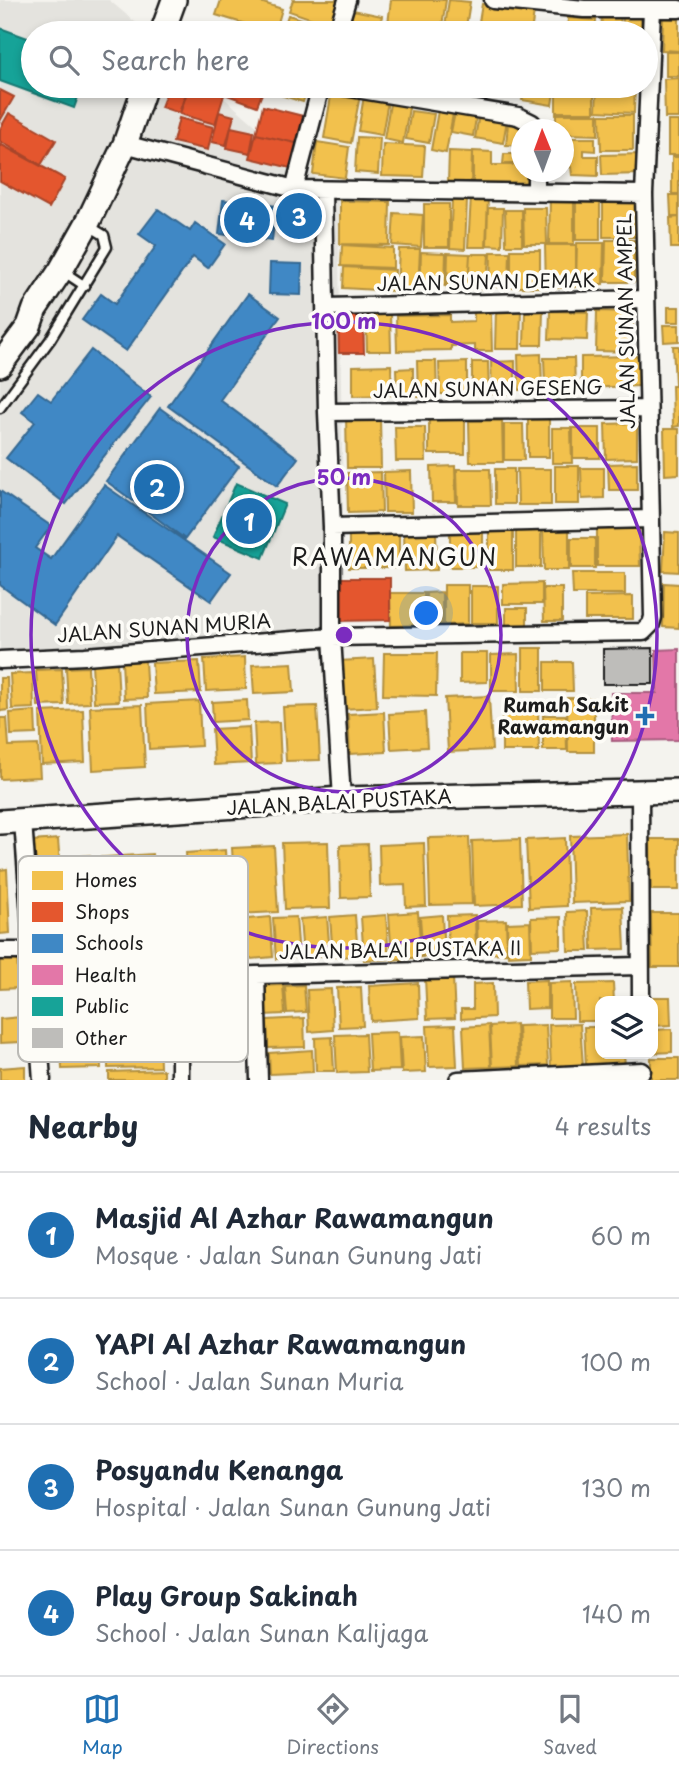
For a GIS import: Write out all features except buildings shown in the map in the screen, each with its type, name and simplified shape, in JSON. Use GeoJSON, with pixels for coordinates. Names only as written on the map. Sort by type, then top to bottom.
{"type":"FeatureCollection","features":[{"type":"Feature","properties":{"kind":"street"},"geometry":{"type":"LineString","coordinates":[[166,21],[174,0]]}},
{"type":"Feature","properties":{"kind":"street"},"geometry":{"type":"LineString","coordinates":[[340,21],[346,0]]}},
{"type":"Feature","properties":{"kind":"street"},"geometry":{"type":"LineString","coordinates":[[493,0],[584,9],[679,9]]}},
{"type":"Feature","properties":{"kind":"street","name":"JALAN SUNAN AMPEL"},"geometry":{"type":"LineString","coordinates":[[652,10],[652,21]]}},
{"type":"Feature","properties":{"kind":"street"},"geometry":{"type":"LineString","coordinates":[[0,365],[61,271],[87,224],[125,144],[141,98]]}},
{"type":"Feature","properties":{"kind":"street"},"geometry":{"type":"LineString","coordinates":[[294,190],[318,98]]}},
{"type":"Feature","properties":{"kind":"street"},"geometry":{"type":"LineString","coordinates":[[410,98],[524,119]]}},
{"type":"Feature","properties":{"kind":"street","name":"JALAN SUNAN AMPEL"},"geometry":{"type":"LineString","coordinates":[[647,629],[653,617],[644,194],[648,98]]}},
{"type":"Feature","properties":{"kind":"street"},"geometry":{"type":"LineString","coordinates":[[125,144],[294,190],[644,194]]}},
{"type":"Feature","properties":{"kind":"street"},"geometry":{"type":"LineString","coordinates":[[536,182],[536,192]]}},
{"type":"Feature","properties":{"kind":"street"},"geometry":{"type":"LineString","coordinates":[[323,190],[332,527],[332,637],[342,799]]}},
{"type":"Feature","properties":{"kind":"street","name":"JALAN SUNAN DEMAK"},"geometry":{"type":"LineString","coordinates":[[327,307],[646,299]]}},
{"type":"Feature","properties":{"kind":"street"},"geometry":{"type":"LineString","coordinates":[[0,344],[18,319],[32,317]]}},
{"type":"Feature","properties":{"kind":"street","name":"JALAN SUNAN GESENG"},"geometry":{"type":"LineString","coordinates":[[327,412],[648,409]]}},
{"type":"Feature","properties":{"kind":"street"},"geometry":{"type":"LineString","coordinates":[[332,527],[650,519]]}},
{"type":"Feature","properties":{"kind":"street","name":"JALAN SUNAN MURIA"},"geometry":{"type":"LineString","coordinates":[[0,660],[332,637],[643,632],[647,629]]}},
{"type":"Feature","properties":{"kind":"street"},"geometry":{"type":"LineString","coordinates":[[640,791],[641,996]]}},
{"type":"Feature","properties":{"kind":"street","name":"JALAN BALAI PUSTAKA"},"geometry":{"type":"LineString","coordinates":[[0,822],[342,799],[679,791]]}},
{"type":"Feature","properties":{"kind":"street"},"geometry":{"type":"LineString","coordinates":[[23,821],[26,856]]}},
{"type":"Feature","properties":{"kind":"street"},"geometry":{"type":"LineString","coordinates":[[0,951],[18,951]]}},
{"type":"Feature","properties":{"kind":"street","name":"JALAN BALAI PUSTAKA II"},"geometry":{"type":"LineString","coordinates":[[248,975],[640,966]]}},
{"type":"Feature","properties":{"kind":"street"},"geometry":{"type":"LineString","coordinates":[[256,975],[259,1080]]}},
{"type":"Feature","properties":{"kind":"street"},"geometry":{"type":"LineString","coordinates":[[40,1062],[42,1080]]}},
{"type":"Feature","properties":{"kind":"street"},"geometry":{"type":"LineString","coordinates":[[180,1062],[180,1080]]}},
{"type":"Feature","properties":{"kind":"street"},"geometry":{"type":"LineString","coordinates":[[458,1080],[642,1076]]}},
{"type":"Feature","properties":{"kind":"lane"},"geometry":{"type":"LineString","coordinates":[[0,408],[50,340],[107,247],[104,235],[87,224]]}},
{"type":"Feature","properties":{"kind":"lane"},"geometry":{"type":"LineString","coordinates":[[61,271],[85,286]]}},
{"type":"Feature","properties":{"kind":"lane"},"geometry":{"type":"LineString","coordinates":[[32,317],[50,340]]}},
{"type":"Feature","properties":{"kind":"shaded area"},"geometry":{"type":"Polygon","coordinates":[[[0,0],[109,0],[134,21],[21,21],[21,98],[224,98],[338,196],[345,635],[0,658],[0,0]]]}},
{"type":"Feature","properties":{"kind":"place","name":"Posyandu Kenanga"},"geometry":{"type":"Point","coordinates":[299,216]}},
{"type":"Feature","properties":{"kind":"place","name":"Play Group Sakinah"},"geometry":{"type":"Point","coordinates":[247,220]}},
{"type":"Feature","properties":{"kind":"place","name":"YAPI Al Azhar Rawamangun"},"geometry":{"type":"Point","coordinates":[157,487]}},
{"type":"Feature","properties":{"kind":"place","name":"Masjid Al Azhar Rawamangun"},"geometry":{"type":"Point","coordinates":[249,521]}},
{"type":"Feature","properties":{"kind":"place","name":"Rumah Sakit Rawamangun"},"geometry":{"type":"Point","coordinates":[645,716]}},
{"type":"Feature","properties":{"kind":"district","name":"RAWAMANGUN"},"geometry":{"type":"Point","coordinates":[395,558]}}]}
